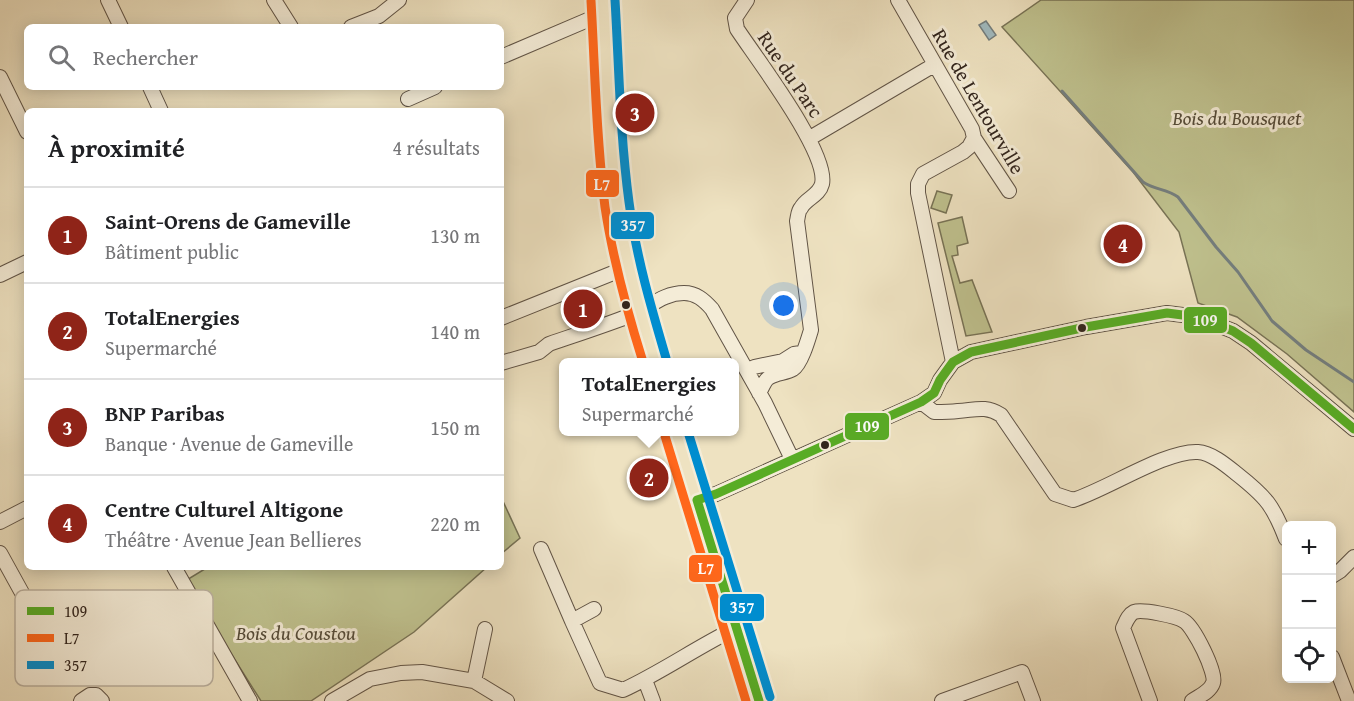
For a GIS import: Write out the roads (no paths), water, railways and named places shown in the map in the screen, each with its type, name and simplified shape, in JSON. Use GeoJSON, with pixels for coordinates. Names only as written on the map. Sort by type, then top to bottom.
{"type":"FeatureCollection","features":[{"type":"Feature","properties":{"kind":"main road"},"geometry":{"type":"LineString","coordinates":[[604,7],[617,203],[628,267],[654,358]]}},
{"type":"Feature","properties":{"kind":"main road"},"geometry":{"type":"LineString","coordinates":[[677,436],[759,701]]}},
{"type":"Feature","properties":{"kind":"street"},"geometry":{"type":"LineString","coordinates":[[108,0],[120,24]]}},
{"type":"Feature","properties":{"kind":"street"},"geometry":{"type":"LineString","coordinates":[[274,0],[289,24]]}},
{"type":"Feature","properties":{"kind":"street"},"geometry":{"type":"LineString","coordinates":[[359,24],[379,16],[399,0]]}},
{"type":"Feature","properties":{"kind":"street","name":"Rue du Parc"},"geometry":{"type":"LineString","coordinates":[[747,0],[735,18],[737,29],[810,138],[934,65]]}},
{"type":"Feature","properties":{"kind":"street","name":"Rue de Lentourville"},"geometry":{"type":"LineString","coordinates":[[898,0],[972,129],[974,138],[1009,191]]}},
{"type":"Feature","properties":{"kind":"street"},"geometry":{"type":"LineString","coordinates":[[504,56],[604,7]]}},
{"type":"Feature","properties":{"kind":"street"},"geometry":{"type":"LineString","coordinates":[[0,77],[24,126]]}},
{"type":"Feature","properties":{"kind":"street"},"geometry":{"type":"LineString","coordinates":[[151,90],[160,108]]}},
{"type":"Feature","properties":{"kind":"street"},"geometry":{"type":"LineString","coordinates":[[408,99],[428,90]]}},
{"type":"Feature","properties":{"kind":"street"},"geometry":{"type":"LineString","coordinates":[[759,393],[769,377],[794,368],[800,361],[811,330],[796,221],[800,208],[818,193],[822,184],[822,171],[810,138]]}},
{"type":"Feature","properties":{"kind":"street"},"geometry":{"type":"LineString","coordinates":[[953,362],[918,184],[923,174],[963,152],[974,138]]}},
{"type":"Feature","properties":{"kind":"street"},"geometry":{"type":"LineString","coordinates":[[0,274],[24,263]]}},
{"type":"Feature","properties":{"kind":"street"},"geometry":{"type":"LineString","coordinates":[[504,317],[628,267]]}},
{"type":"Feature","properties":{"kind":"street"},"geometry":{"type":"LineString","coordinates":[[504,362],[539,352],[549,344],[626,317],[658,299],[675,294],[695,295],[704,300],[712,309],[759,393],[792,459]]}},
{"type":"Feature","properties":{"kind":"street"},"geometry":{"type":"LineString","coordinates":[[697,500],[716,494],[921,402],[934,393],[953,362],[971,352],[1086,327],[1167,313],[1198,317],[1233,331],[1251,343],[1354,429]]}},
{"type":"Feature","properties":{"kind":"street"},"geometry":{"type":"LineString","coordinates":[[754,367],[783,361],[794,354],[801,353]]}},
{"type":"Feature","properties":{"kind":"street"},"geometry":{"type":"LineString","coordinates":[[740,358],[769,377]]}},
{"type":"Feature","properties":{"kind":"street"},"geometry":{"type":"LineString","coordinates":[[934,393],[939,403],[948,412]]}},
{"type":"Feature","properties":{"kind":"street"},"geometry":{"type":"LineString","coordinates":[[921,402],[934,412],[980,408],[991,409],[1000,415],[1054,494],[1073,500],[1175,455],[1199,452],[1223,463],[1263,495],[1278,516],[1282,526]]}},
{"type":"Feature","properties":{"kind":"street"},"geometry":{"type":"LineString","coordinates":[[0,522],[24,509]]}},
{"type":"Feature","properties":{"kind":"street"},"geometry":{"type":"LineString","coordinates":[[542,549],[600,683],[623,690],[645,680],[736,628]]}},
{"type":"Feature","properties":{"kind":"street"},"geometry":{"type":"LineString","coordinates":[[0,553],[20,590]]}},
{"type":"Feature","properties":{"kind":"street"},"geometry":{"type":"LineString","coordinates":[[1334,575],[1354,557]]}},
{"type":"Feature","properties":{"kind":"street"},"geometry":{"type":"LineString","coordinates":[[176,570],[187,590]]}},
{"type":"Feature","properties":{"kind":"street"},"geometry":{"type":"LineString","coordinates":[[572,621],[594,609]]}},
{"type":"Feature","properties":{"kind":"street"},"geometry":{"type":"LineString","coordinates":[[1150,701],[1124,628],[1127,619],[1133,613],[1142,611],[1176,617],[1186,622],[1192,629],[1214,672],[1215,681],[1210,689],[1192,701]]}},
{"type":"Feature","properties":{"kind":"street"},"geometry":{"type":"LineString","coordinates":[[474,681],[485,629]]}},
{"type":"Feature","properties":{"kind":"street"},"geometry":{"type":"LineString","coordinates":[[213,636],[250,701]]}},
{"type":"Feature","properties":{"kind":"street"},"geometry":{"type":"LineString","coordinates":[[1336,667],[1349,701]]}},
{"type":"Feature","properties":{"kind":"street"},"geometry":{"type":"LineString","coordinates":[[942,701],[1022,672],[1033,701]]}},
{"type":"Feature","properties":{"kind":"street"},"geometry":{"type":"LineString","coordinates":[[332,701],[350,697],[370,679],[400,673],[437,673],[474,681],[507,701]]}},
{"type":"Feature","properties":{"kind":"street"},"geometry":{"type":"LineString","coordinates":[[645,680],[653,701]]}},
{"type":"Feature","properties":{"kind":"street"},"geometry":{"type":"LineString","coordinates":[[81,701],[90,695],[96,695],[102,701]]}},
{"type":"Feature","properties":{"kind":"water"},"geometry":{"type":"Polygon","coordinates":[[[986,21],[996,35],[989,40],[979,25],[986,21]]]}},
{"type":"Feature","properties":{"kind":"waterway"},"geometry":{"type":"LineString","coordinates":[[1062,91],[1143,182],[1178,197],[1238,272],[1272,321],[1306,350],[1354,382]]}},
{"type":"Feature","properties":{"kind":"place","name":"BNP Paribas"},"geometry":{"type":"Point","coordinates":[635,113]}},
{"type":"Feature","properties":{"kind":"place","name":"Centre Culturel Altigone"},"geometry":{"type":"Point","coordinates":[1123,244]}},
{"type":"Feature","properties":{"kind":"place","name":"Saint-Orens de Gameville"},"geometry":{"type":"Point","coordinates":[583,309]}},
{"type":"Feature","properties":{"kind":"place","name":"TotalEnergies"},"geometry":{"type":"Point","coordinates":[649,478]}},
{"type":"Feature","properties":{"kind":"park label","name":"Bois du Bousquet"},"geometry":{"type":"Point","coordinates":[1237,117]}},
{"type":"Feature","properties":{"kind":"park label","name":"Bois du Coustou"},"geometry":{"type":"Point","coordinates":[296,632]}}]}
